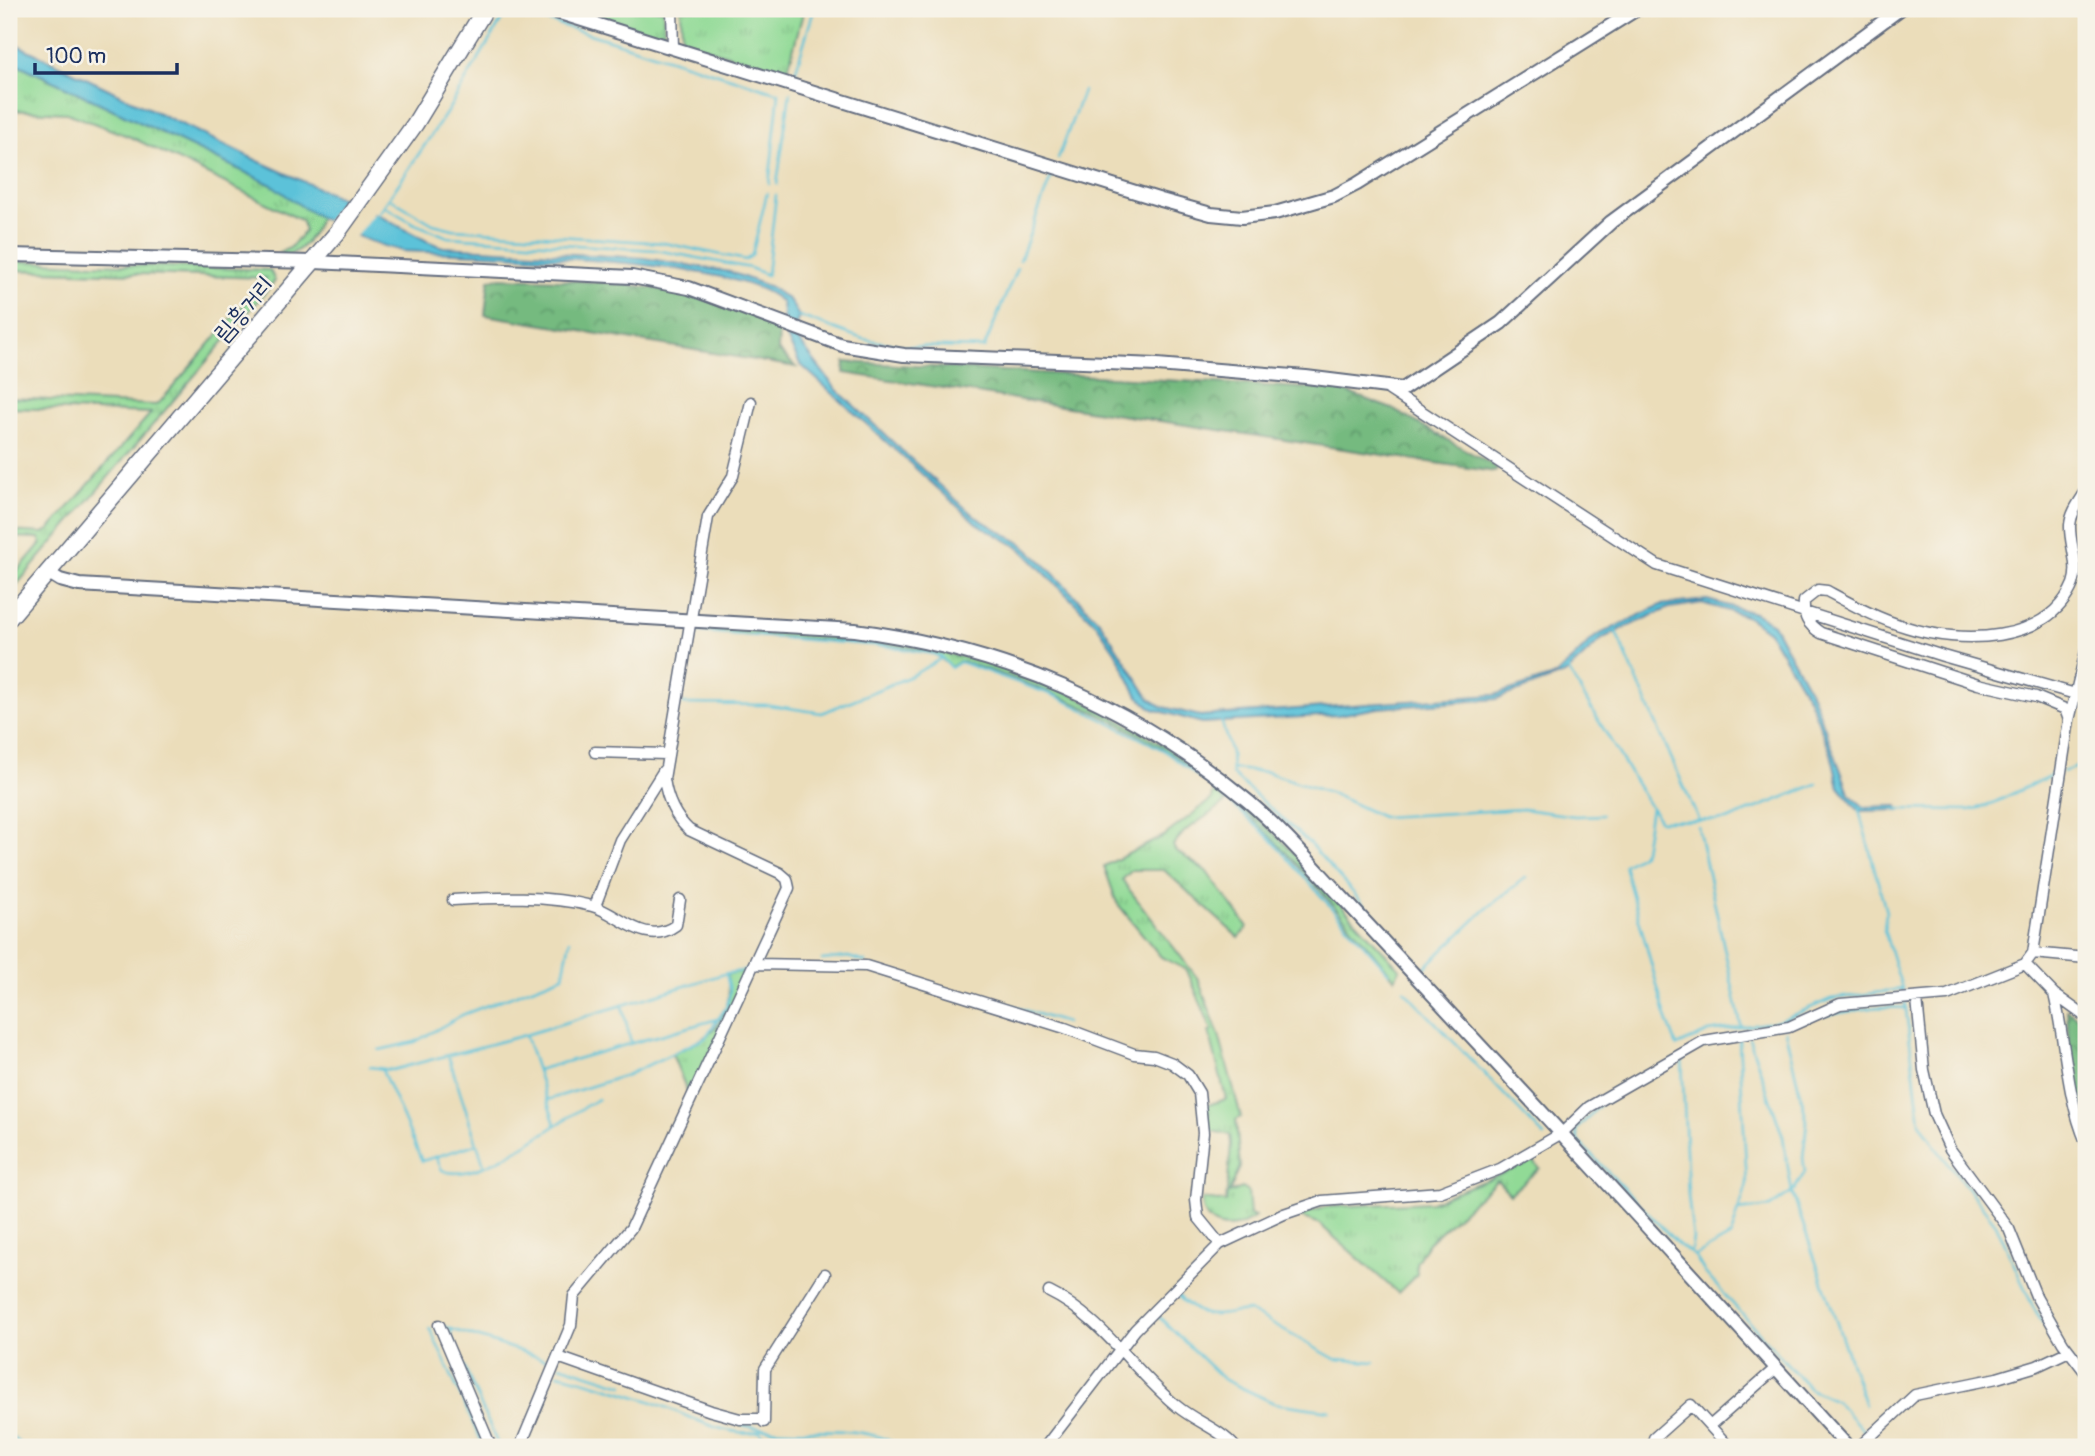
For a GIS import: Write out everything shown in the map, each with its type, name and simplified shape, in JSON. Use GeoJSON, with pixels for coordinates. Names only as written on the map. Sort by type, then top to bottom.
{"type":"FeatureCollection","features":[{"type":"Feature","properties":{"kind":"main road","name":"림흥거리"},"geometry":{"type":"LineString","coordinates":[[9,618],[337,233],[415,124],[485,9]]}},
{"type":"Feature","properties":{"kind":"street"},"geometry":{"type":"LineString","coordinates":[[547,9],[1161,200],[1211,214],[1242,217],[1299,207],[1357,184],[1637,9]]}},
{"type":"Feature","properties":{"kind":"street"},"geometry":{"type":"LineString","coordinates":[[672,9],[673,48]]}},
{"type":"Feature","properties":{"kind":"street"},"geometry":{"type":"LineString","coordinates":[[9,255],[314,262],[632,276],[690,288],[842,345],[904,355],[1157,365],[1306,377],[1389,390],[1412,386],[1501,323],[1611,222],[1900,9]]}},
{"type":"Feature","properties":{"kind":"street"},"geometry":{"type":"LineString","coordinates":[[1389,390],[1657,565],[1943,656],[2082,695]]}},
{"type":"Feature","properties":{"kind":"street"},"geometry":{"type":"LineString","coordinates":[[520,1447],[570,1325],[574,1296],[631,1227],[786,901],[789,888],[787,878],[689,830],[671,806],[664,769],[708,517],[733,476],[751,402]]}},
{"type":"Feature","properties":{"kind":"street"},"geometry":{"type":"LineString","coordinates":[[2069,720],[2065,709],[2036,697],[1978,684],[1821,633],[1810,626],[1803,611],[1804,601],[1818,590],[1827,591],[1881,618],[1938,634],[1987,636],[2036,624],[2053,614],[2074,581],[2070,524],[2086,491]]}},
{"type":"Feature","properties":{"kind":"street"},"geometry":{"type":"LineString","coordinates":[[47,572],[60,580],[79,585],[855,630],[942,643],[1019,667],[1124,716],[1179,750],[1252,805],[1302,853],[1848,1447]]}},
{"type":"Feature","properties":{"kind":"street"},"geometry":{"type":"LineString","coordinates":[[1045,1447],[1120,1349],[1174,1288],[1220,1244],[1284,1214],[1322,1201],[1426,1194],[1450,1189],[1500,1169],[1562,1133],[1589,1107],[1704,1041],[1789,1027],[1840,1004],[1947,995],[2025,964],[2033,953],[2069,720],[2082,695],[2086,651]]}},
{"type":"Feature","properties":{"kind":"street"},"geometry":{"type":"LineString","coordinates":[[595,752],[666,754]]}},
{"type":"Feature","properties":{"kind":"street"},"geometry":{"type":"LineString","coordinates":[[595,906],[620,839],[664,769]]}},
{"type":"Feature","properties":{"kind":"street"},"geometry":{"type":"LineString","coordinates":[[453,900],[524,897],[595,906],[639,931],[660,931],[676,925],[680,900]]}},
{"type":"Feature","properties":{"kind":"street"},"geometry":{"type":"LineString","coordinates":[[2033,953],[2086,958]]}},
{"type":"Feature","properties":{"kind":"street"},"geometry":{"type":"LineString","coordinates":[[756,964],[866,966],[1065,1028],[1134,1054],[1172,1063],[1188,1074],[1199,1093],[1203,1133],[1196,1200],[1198,1217],[1220,1244]]}},
{"type":"Feature","properties":{"kind":"street"},"geometry":{"type":"LineString","coordinates":[[2025,964],[2054,994],[2086,1017]]}},
{"type":"Feature","properties":{"kind":"street"},"geometry":{"type":"LineString","coordinates":[[2054,994],[2064,1039],[2071,1099],[2086,1142]]}},
{"type":"Feature","properties":{"kind":"street"},"geometry":{"type":"LineString","coordinates":[[1909,999],[1918,1030],[1934,1114],[1950,1149],[2009,1230],[2036,1296],[2066,1353],[2086,1373]]}},
{"type":"Feature","properties":{"kind":"street"},"geometry":{"type":"LineString","coordinates":[[558,1357],[711,1411],[740,1419],[763,1421],[766,1413],[762,1382],[765,1368],[825,1274]]}},
{"type":"Feature","properties":{"kind":"street"},"geometry":{"type":"LineString","coordinates":[[1049,1293],[1069,1302],[1178,1407],[1235,1447]]}},
{"type":"Feature","properties":{"kind":"street"},"geometry":{"type":"LineString","coordinates":[[439,1325],[491,1447]]}},
{"type":"Feature","properties":{"kind":"street"},"geometry":{"type":"LineString","coordinates":[[1859,1447],[1915,1395],[1997,1378],[2066,1353]]}},
{"type":"Feature","properties":{"kind":"street"},"geometry":{"type":"LineString","coordinates":[[1710,1426],[1776,1368]]}},
{"type":"Feature","properties":{"kind":"street"},"geometry":{"type":"LineString","coordinates":[[1662,1447],[1654,1438],[1691,1405],[1729,1447]]}},
{"type":"Feature","properties":{"kind":"green space"},"geometry":{"type":"Polygon","coordinates":[[[575,9],[663,9],[664,33],[661,35],[575,9]]]}},
{"type":"Feature","properties":{"kind":"green space"},"geometry":{"type":"Polygon","coordinates":[[[681,9],[804,9],[787,73],[682,41],[681,9]]]}},
{"type":"Feature","properties":{"kind":"green space"},"geometry":{"type":"Polygon","coordinates":[[[9,60],[272,185],[321,217],[315,230],[302,247],[284,256],[280,252],[290,248],[305,231],[301,220],[133,138],[67,113],[9,110],[9,60]]]}},
{"type":"Feature","properties":{"kind":"green space"},"geometry":{"type":"Polygon","coordinates":[[[9,261],[270,270],[275,281],[9,594],[9,581],[41,543],[39,538],[9,537],[9,531],[43,533],[49,530],[151,413],[9,408],[9,398],[155,405],[266,278],[9,270],[9,261]]]}},
{"type":"Feature","properties":{"kind":"green space"},"geometry":{"type":"Polygon","coordinates":[[[499,278],[606,283],[713,301],[779,329],[778,350],[796,367],[485,315],[489,280],[499,278]]]}},
{"type":"Feature","properties":{"kind":"green space"},"geometry":{"type":"Polygon","coordinates":[[[845,362],[1341,390],[1392,409],[1498,468],[1495,472],[844,373],[845,362]]]}},
{"type":"Feature","properties":{"kind":"green space"},"geometry":{"type":"Polygon","coordinates":[[[693,624],[857,634],[985,662],[1075,696],[1144,733],[1184,759],[1233,797],[1283,842],[1400,969],[1395,979],[1289,855],[1230,798],[1165,750],[1092,710],[1039,688],[960,661],[951,667],[934,653],[885,644],[692,630],[693,624]]]}},
{"type":"Feature","properties":{"kind":"green space"},"geometry":{"type":"Polygon","coordinates":[[[1214,790],[1226,802],[1184,832],[1173,845],[1175,850],[1206,871],[1248,927],[1239,938],[1164,870],[1132,870],[1122,880],[1198,979],[1219,1035],[1241,1117],[1236,1120],[1240,1167],[1229,1193],[1242,1188],[1248,1191],[1250,1215],[1255,1217],[1229,1227],[1213,1223],[1207,1218],[1202,1199],[1226,1202],[1231,1144],[1230,1135],[1209,1130],[1205,1106],[1226,1099],[1209,1032],[1212,1030],[1187,970],[1161,957],[1117,903],[1104,866],[1164,836],[1212,799],[1214,790]]]}},
{"type":"Feature","properties":{"kind":"green space"},"geometry":{"type":"Polygon","coordinates":[[[745,971],[750,973],[689,1096],[672,1054],[698,1041],[718,1025],[728,1004],[727,974],[745,971]]]}},
{"type":"Feature","properties":{"kind":"green space"},"geometry":{"type":"Polygon","coordinates":[[[2067,1010],[2086,1023],[2086,1133],[2070,1071],[2067,1010]]]}},
{"type":"Feature","properties":{"kind":"green space"},"geometry":{"type":"Polygon","coordinates":[[[1533,1161],[1540,1168],[1510,1194],[1497,1180],[1428,1243],[1416,1263],[1417,1274],[1398,1293],[1318,1223],[1297,1216],[1326,1207],[1431,1202],[1533,1161]]]}},
{"type":"Feature","properties":{"kind":"water"},"geometry":{"type":"Polygon","coordinates":[[[9,41],[443,247],[643,258],[730,272],[770,287],[789,300],[799,316],[793,333],[836,389],[974,516],[1022,544],[1043,563],[1100,622],[1150,699],[1163,707],[1200,716],[1495,695],[1556,675],[1596,636],[1661,605],[1707,600],[1754,613],[1773,624],[1813,697],[1850,795],[1864,807],[1898,806],[1899,810],[1859,811],[1839,787],[1831,753],[1809,699],[1769,632],[1746,616],[1702,603],[1669,608],[1622,629],[1603,638],[1565,674],[1496,699],[1378,708],[1338,715],[1202,723],[1153,709],[1138,696],[1116,653],[1097,625],[1020,548],[976,523],[800,364],[785,334],[782,303],[757,287],[716,276],[663,267],[543,257],[403,251],[385,246],[334,225],[272,185],[9,60],[9,41]]]}},
{"type":"Feature","properties":{"kind":"pier"},"geometry":{"type":"Polygon","coordinates":[[[344,197],[376,210],[354,239],[325,223],[344,197]]]}},
{"type":"Feature","properties":{"kind":"waterway"},"geometry":{"type":"LineString","coordinates":[[377,216],[447,112],[507,11],[548,21],[779,93],[769,184]]}},
{"type":"Feature","properties":{"kind":"waterway"},"geometry":{"type":"LineString","coordinates":[[794,76],[813,13]]}},
{"type":"Feature","properties":{"kind":"waterway"},"geometry":{"type":"LineString","coordinates":[[1058,159],[1083,91]]}},
{"type":"Feature","properties":{"kind":"waterway"},"geometry":{"type":"LineString","coordinates":[[777,184],[790,93]]}},
{"type":"Feature","properties":{"kind":"waterway"},"geometry":{"type":"LineString","coordinates":[[1020,260],[1053,172]]}},
{"type":"Feature","properties":{"kind":"waterway"},"geometry":{"type":"LineString","coordinates":[[389,198],[433,224],[453,229],[664,243],[746,260],[752,255],[767,193]]}},
{"type":"Feature","properties":{"kind":"waterway"},"geometry":{"type":"LineString","coordinates":[[384,206],[413,223],[448,237],[656,250],[750,268],[767,275],[776,195]]}},
{"type":"Feature","properties":{"kind":"waterway"},"geometry":{"type":"LineString","coordinates":[[799,316],[863,339],[902,346],[984,348],[1017,268]]}},
{"type":"Feature","properties":{"kind":"waterway"},"geometry":{"type":"LineString","coordinates":[[1615,630],[1699,821]]}},
{"type":"Feature","properties":{"kind":"waterway"},"geometry":{"type":"LineString","coordinates":[[692,631],[885,646],[933,654],[941,657],[951,668],[960,662],[1058,697],[1165,751],[1215,789],[1270,838],[1389,973]]}},
{"type":"Feature","properties":{"kind":"waterway"},"geometry":{"type":"LineString","coordinates":[[683,704],[769,705],[822,713],[911,676],[942,658]]}},
{"type":"Feature","properties":{"kind":"waterway"},"geometry":{"type":"LineString","coordinates":[[1567,668],[1651,808],[1644,850],[1641,855],[1624,865],[1665,1014],[1677,1046],[1709,1032],[1779,1021],[1831,999],[1903,989]]}},
{"type":"Feature","properties":{"kind":"waterway"},"geometry":{"type":"LineString","coordinates":[[1221,720],[1231,753],[1232,774],[1309,843],[1422,970],[1485,910],[1526,877]]}},
{"type":"Feature","properties":{"kind":"waterway"},"geometry":{"type":"LineString","coordinates":[[2063,772],[2086,764]]}},
{"type":"Feature","properties":{"kind":"waterway"},"geometry":{"type":"LineString","coordinates":[[1233,769],[1267,772],[1335,795],[1382,817],[1523,809],[1575,816],[1602,815]]}},
{"type":"Feature","properties":{"kind":"waterway"},"geometry":{"type":"LineString","coordinates":[[1896,809],[1969,810],[1987,806],[2056,773]]}},
{"type":"Feature","properties":{"kind":"waterway"},"geometry":{"type":"LineString","coordinates":[[1652,809],[1660,821],[1727,820],[1817,784]]}},
{"type":"Feature","properties":{"kind":"waterway"},"geometry":{"type":"LineString","coordinates":[[1859,810],[1886,912],[1884,930],[1904,995]]}},
{"type":"Feature","properties":{"kind":"waterway"},"geometry":{"type":"LineString","coordinates":[[1698,827],[1741,1026]]}},
{"type":"Feature","properties":{"kind":"waterway"},"geometry":{"type":"LineString","coordinates":[[379,1050],[415,1042],[462,1015],[563,976],[570,940]]}},
{"type":"Feature","properties":{"kind":"waterway"},"geometry":{"type":"LineString","coordinates":[[822,960],[848,957],[865,962]]}},
{"type":"Feature","properties":{"kind":"waterway"},"geometry":{"type":"LineString","coordinates":[[370,1067],[392,1070],[525,1035],[724,974],[747,970]]}},
{"type":"Feature","properties":{"kind":"waterway"},"geometry":{"type":"LineString","coordinates":[[547,1100],[627,1075],[705,1038],[727,1006],[730,992],[726,973]]}},
{"type":"Feature","properties":{"kind":"waterway"},"geometry":{"type":"LineString","coordinates":[[1404,990],[1544,1136]]}},
{"type":"Feature","properties":{"kind":"waterway"},"geometry":{"type":"LineString","coordinates":[[992,1000],[1066,1023]]}},
{"type":"Feature","properties":{"kind":"waterway"},"geometry":{"type":"LineString","coordinates":[[1905,1002],[1920,1122],[1936,1148],[1996,1224],[2033,1307],[2062,1351]]}},
{"type":"Feature","properties":{"kind":"waterway"},"geometry":{"type":"LineString","coordinates":[[622,1005],[631,1043]]}},
{"type":"Feature","properties":{"kind":"waterway"},"geometry":{"type":"LineString","coordinates":[[1826,1015],[1878,1007],[1906,1008]]}},
{"type":"Feature","properties":{"kind":"waterway"},"geometry":{"type":"LineString","coordinates":[[537,1070],[721,1018]]}},
{"type":"Feature","properties":{"kind":"waterway"},"geometry":{"type":"LineString","coordinates":[[1738,1211],[1770,1207],[1794,1190],[1805,1172],[1803,1158],[1807,1121],[1785,1031]]}},
{"type":"Feature","properties":{"kind":"waterway"},"geometry":{"type":"LineString","coordinates":[[525,1035],[555,1124]]}},
{"type":"Feature","properties":{"kind":"waterway"},"geometry":{"type":"LineString","coordinates":[[1749,1038],[1783,1137],[1792,1192],[1865,1405]]}},
{"type":"Feature","properties":{"kind":"waterway"},"geometry":{"type":"LineString","coordinates":[[1695,1256],[1731,1236],[1747,1184],[1739,1039]]}},
{"type":"Feature","properties":{"kind":"waterway"},"geometry":{"type":"LineString","coordinates":[[448,1055],[484,1165]]}},
{"type":"Feature","properties":{"kind":"waterway"},"geometry":{"type":"LineString","coordinates":[[1682,1059],[1688,1196],[1693,1238],[1691,1251]]}},
{"type":"Feature","properties":{"kind":"waterway"},"geometry":{"type":"LineString","coordinates":[[382,1070],[422,1161],[476,1144]]}},
{"type":"Feature","properties":{"kind":"waterway"},"geometry":{"type":"LineString","coordinates":[[436,1157],[442,1170],[458,1173],[477,1169],[521,1148],[598,1099]]}},
{"type":"Feature","properties":{"kind":"waterway"},"geometry":{"type":"LineString","coordinates":[[1599,1106],[1576,1130],[1578,1141],[1679,1245],[1695,1256],[1705,1273],[1810,1389],[1836,1401],[1866,1433]]}},
{"type":"Feature","properties":{"kind":"waterway"},"geometry":{"type":"LineString","coordinates":[[1176,1294],[1195,1310],[1210,1315],[1249,1311],[1335,1359],[1375,1362]]}},
{"type":"Feature","properties":{"kind":"waterway"},"geometry":{"type":"LineString","coordinates":[[1157,1315],[1223,1379],[1274,1403],[1330,1411]]}},
{"type":"Feature","properties":{"kind":"waterway"},"geometry":{"type":"LineString","coordinates":[[445,1327],[551,1361]]}},
{"type":"Feature","properties":{"kind":"waterway"},"geometry":{"type":"LineString","coordinates":[[430,1329],[484,1447]]}},
{"type":"Feature","properties":{"kind":"waterway"},"geometry":{"type":"LineString","coordinates":[[451,1329],[452,1339],[499,1447]]}},
{"type":"Feature","properties":{"kind":"waterway"},"geometry":{"type":"LineString","coordinates":[[2066,1357],[2086,1381]]}},
{"type":"Feature","properties":{"kind":"waterway"},"geometry":{"type":"LineString","coordinates":[[560,1365],[623,1385]]}},
{"type":"Feature","properties":{"kind":"waterway"},"geometry":{"type":"LineString","coordinates":[[558,1374],[647,1400],[717,1428],[760,1431]]}},
{"type":"Feature","properties":{"kind":"waterway"},"geometry":{"type":"LineString","coordinates":[[739,1424],[756,1428],[855,1432],[880,1437],[903,1447]]}},
{"type":"Feature","properties":{"kind":"waterway"},"geometry":{"type":"LineString","coordinates":[[760,1431],[767,1447]]}},
{"type":"Feature","properties":{"kind":"waterway"},"geometry":{"type":"LineString","coordinates":[[9,1435],[24,1447]]}},
{"type":"Feature","properties":{"kind":"waterway"},"geometry":{"type":"LineString","coordinates":[[1875,1440],[1886,1447]]}}]}
